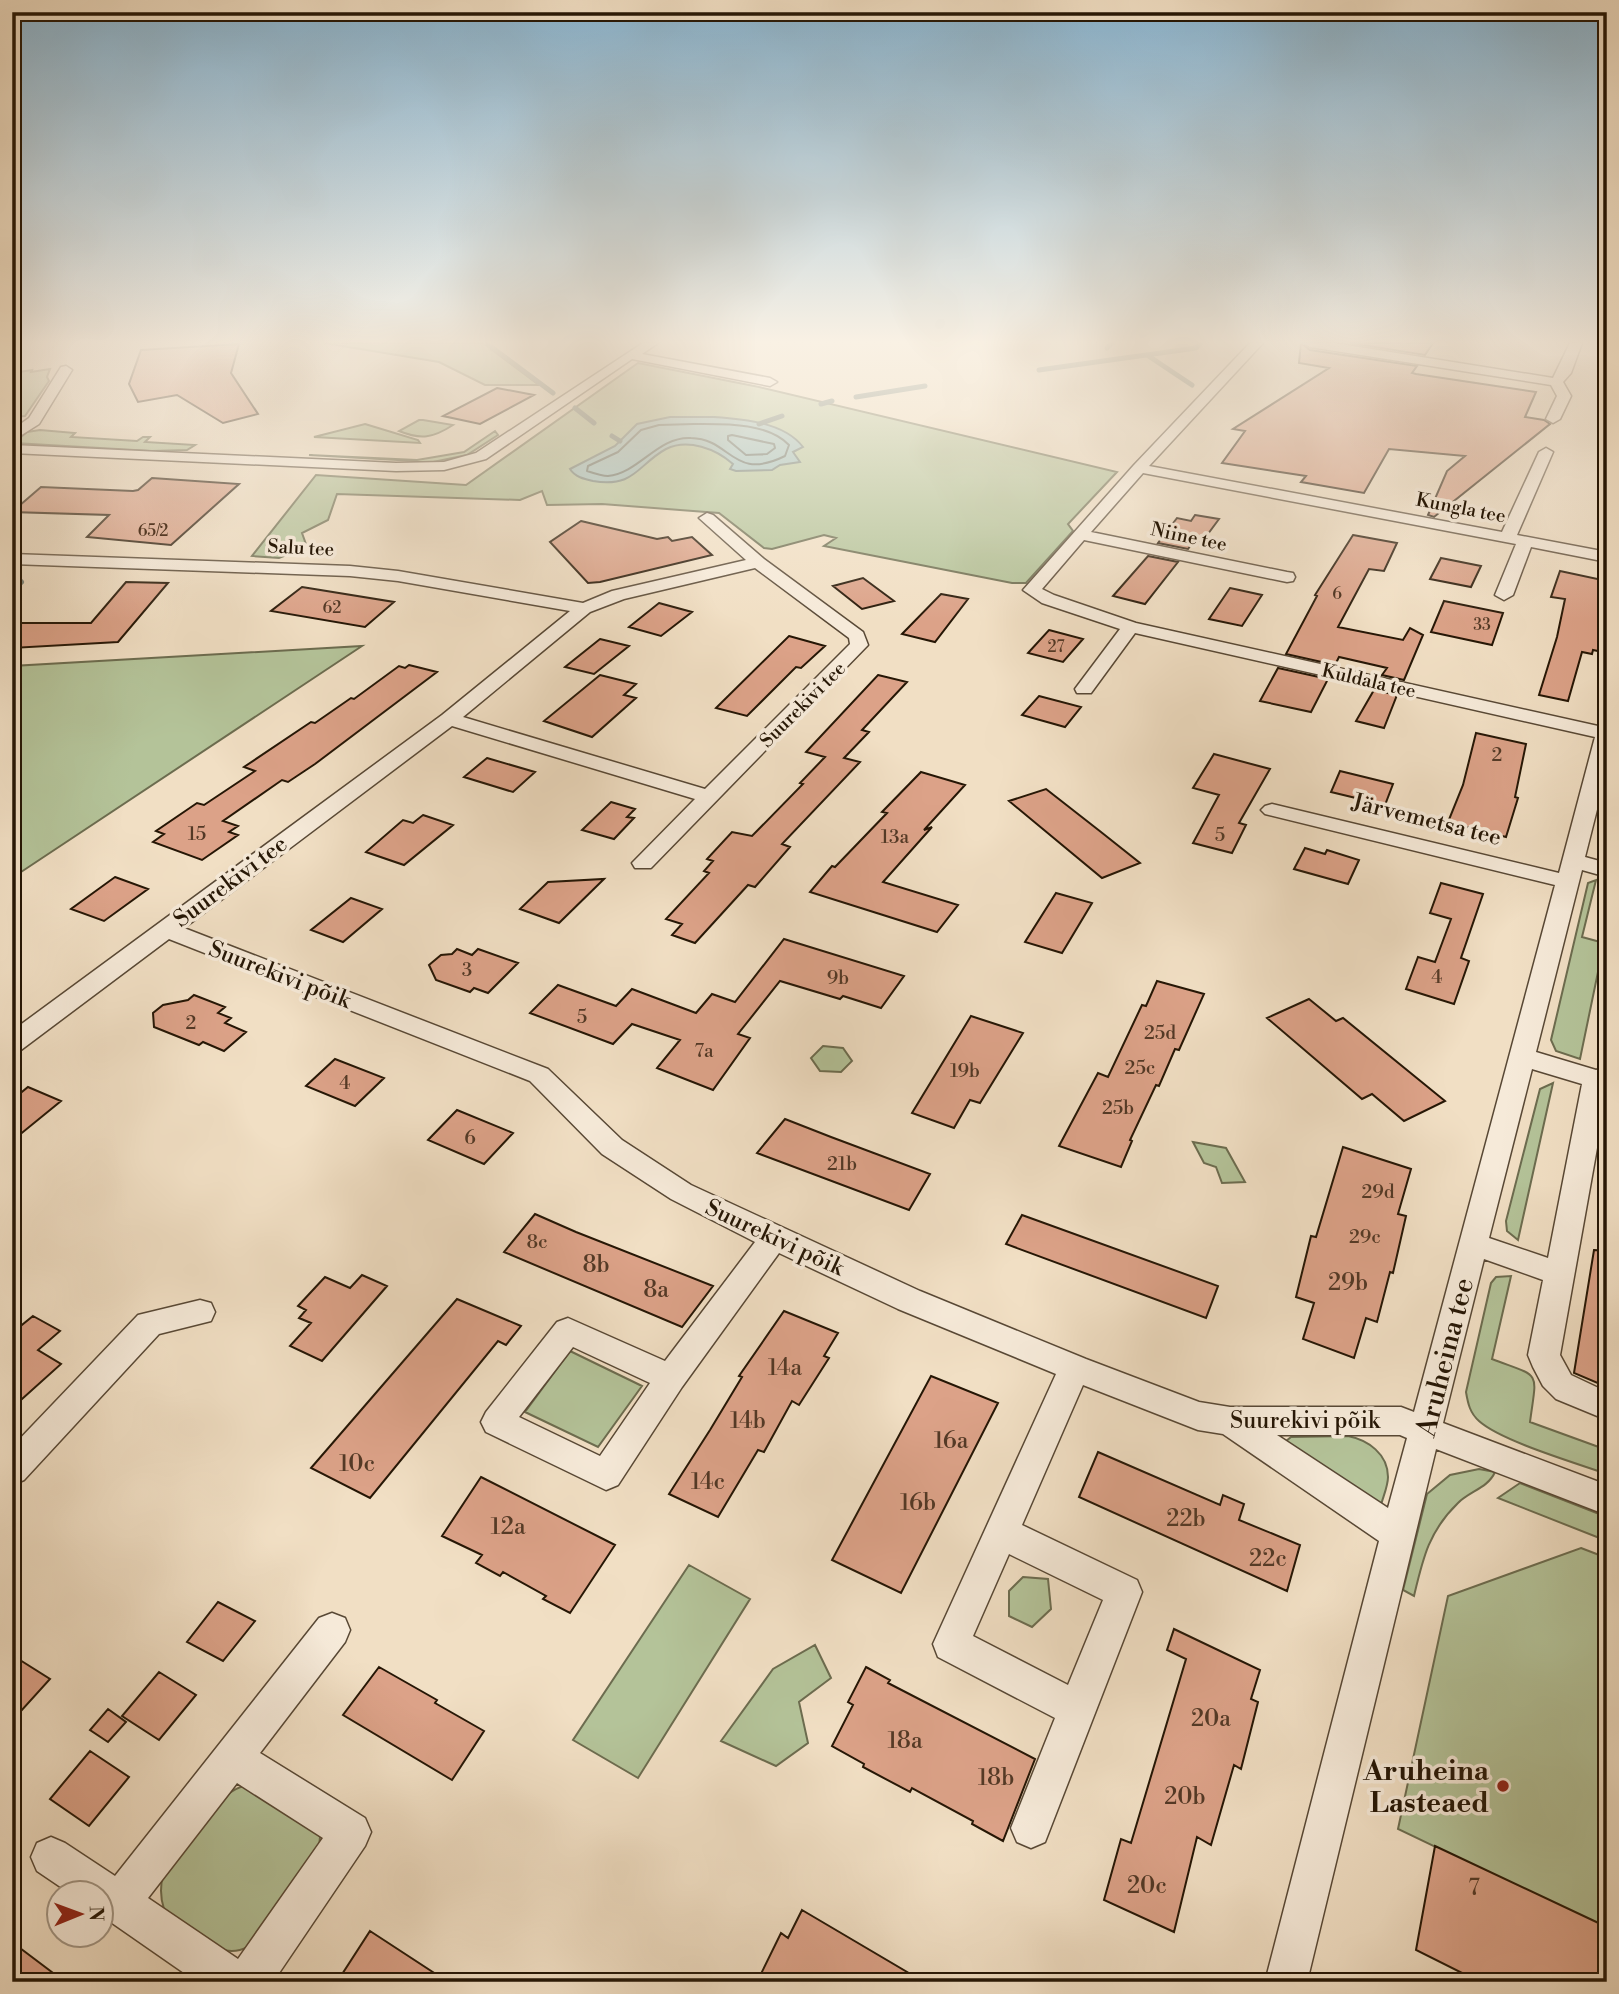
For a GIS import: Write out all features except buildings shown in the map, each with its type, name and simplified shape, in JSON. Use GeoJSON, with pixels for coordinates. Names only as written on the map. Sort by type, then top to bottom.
{"type":"FeatureCollection","features":[{"type":"Feature","properties":{"kind":"street"},"geometry":{"type":"LineString","coordinates":[[12,449],[406,468],[444,466],[470,460],[492,450],[512,436]]}},
{"type":"Feature","properties":{"kind":"street"},"geometry":{"type":"LineString","coordinates":[[1082,535],[1169,436]]}},
{"type":"Feature","properties":{"kind":"street"},"geometry":{"type":"LineString","coordinates":[[1507,537],[1546,452]]}},
{"type":"Feature","properties":{"kind":"street","name":"Kungla tee"},"geometry":{"type":"LineString","coordinates":[[1139,468],[1607,557]]}},
{"type":"Feature","properties":{"kind":"street","name":"Suurekivi tee"},"geometry":{"type":"LineString","coordinates":[[643,863],[859,645],[857,636],[758,562],[707,518]]}},
{"type":"Feature","properties":{"kind":"street","name":"Niine tee"},"geometry":{"type":"LineString","coordinates":[[1082,535],[1287,577]]}},
{"type":"Feature","properties":{"kind":"street","name":"Kuldala tee"},"geometry":{"type":"LineString","coordinates":[[1082,535],[1032,590],[1048,599],[1131,627],[1606,734]]}},
{"type":"Feature","properties":{"kind":"street","name":"Kungla tee"},"geometry":{"type":"LineString","coordinates":[[1504,595],[1522,547],[1528,541]]}},
{"type":"Feature","properties":{"kind":"street","name":"Salu tee"},"geometry":{"type":"LineString","coordinates":[[12,559],[342,570],[398,576],[584,608]]}},
{"type":"Feature","properties":{"kind":"street","name":"Suurekivi tee"},"geometry":{"type":"LineString","coordinates":[[12,1044],[449,719],[584,608],[618,595],[758,562]]}},
{"type":"Feature","properties":{"kind":"street"},"geometry":{"type":"LineString","coordinates":[[1084,689],[1131,627]]}},
{"type":"Feature","properties":{"kind":"street"},"geometry":{"type":"LineString","coordinates":[[449,719],[708,796]]}},
{"type":"Feature","properties":{"kind":"street","name":"Aruheina tee"},"geometry":{"type":"LineString","coordinates":[[1286,1982],[1398,1534],[1606,734]]}},
{"type":"Feature","properties":{"kind":"street","name":"Järvemetsa tee"},"geometry":{"type":"LineString","coordinates":[[1272,810],[1571,872],[1607,870]]}},
{"type":"Feature","properties":{"kind":"street","name":"Suurekivi põik"},"geometry":{"type":"LineString","coordinates":[[165,929],[539,1075],[612,1147],[681,1192],[909,1300],[1075,1368],[1199,1416],[1230,1422],[1401,1421],[1607,1500]]}},
{"type":"Feature","properties":{"kind":"street"},"geometry":{"type":"LineString","coordinates":[[1522,1057],[1601,1077],[1544,1355],[1550,1376],[1570,1392],[1607,1406]]}},
{"type":"Feature","properties":{"kind":"street"},"geometry":{"type":"LineString","coordinates":[[671,1378],[568,1331],[497,1422],[606,1475],[671,1378],[774,1238]]}},
{"type":"Feature","properties":{"kind":"street"},"geometry":{"type":"LineString","coordinates":[[1473,1244],[1560,1274]]}},
{"type":"Feature","properties":{"kind":"street"},"geometry":{"type":"LineString","coordinates":[[12,1470],[149,1324],[200,1311]]}},
{"type":"Feature","properties":{"kind":"street"},"geometry":{"type":"LineString","coordinates":[[1075,1368],[951,1644],[1077,1709]]}},
{"type":"Feature","properties":{"kind":"street"},"geometry":{"type":"LineString","coordinates":[[1230,1422],[1398,1534]]}},
{"type":"Feature","properties":{"kind":"street"},"geometry":{"type":"LineString","coordinates":[[1000,1532],[1124,1592],[1031,1828]]}},
{"type":"Feature","properties":{"kind":"street"},"geometry":{"type":"LineString","coordinates":[[119,1903],[332,1630]]}},
{"type":"Feature","properties":{"kind":"street"},"geometry":{"type":"LineString","coordinates":[[232,1758],[351,1832],[248,1982]]}},
{"type":"Feature","properties":{"kind":"street"},"geometry":{"type":"LineString","coordinates":[[51,1857],[234,1982]]}},
{"type":"Feature","properties":{"kind":"green space"},"geometry":{"type":"Polygon","coordinates":[[[22,436],[72,436],[137,441],[150,437],[145,442],[195,445],[187,450],[152,451],[14,443],[22,436]]]}},
{"type":"Feature","properties":{"kind":"green space"},"geometry":{"type":"Polygon","coordinates":[[[405,436],[420,443],[314,437],[405,436]]]}},
{"type":"Feature","properties":{"kind":"green space"},"geometry":{"type":"Polygon","coordinates":[[[488,436],[496,436],[467,455],[433,462],[309,455],[417,460],[464,452],[488,436]]]}},
{"type":"Feature","properties":{"kind":"green space"},"geometry":{"type":"Polygon","coordinates":[[[535,436],[966,436],[1117,472],[1068,524],[1073,531],[1026,583],[1012,583],[824,546],[836,538],[824,535],[772,549],[764,548],[719,513],[602,504],[547,505],[542,491],[520,500],[337,494],[328,520],[302,533],[307,547],[279,558],[252,556],[316,475],[466,485],[535,436]]]}},
{"type":"Feature","properties":{"kind":"green space"},"geometry":{"type":"Polygon","coordinates":[[[362,646],[12,878],[12,666],[362,646]]]}},
{"type":"Feature","properties":{"kind":"green space"},"geometry":{"type":"Polygon","coordinates":[[[1596,880],[1582,937],[1604,943],[1580,1059],[1556,1051],[1551,1040],[1588,883],[1596,880]]]}},
{"type":"Feature","properties":{"kind":"green space"},"geometry":{"type":"Polygon","coordinates":[[[823,1046],[843,1048],[852,1061],[841,1072],[820,1071],[811,1058],[823,1046]]]}},
{"type":"Feature","properties":{"kind":"green space"},"geometry":{"type":"Polygon","coordinates":[[[1553,1083],[1518,1240],[1507,1231],[1506,1221],[1540,1089],[1553,1083]]]}},
{"type":"Feature","properties":{"kind":"green space"},"geometry":{"type":"Polygon","coordinates":[[[1193,1142],[1226,1148],[1245,1182],[1222,1183],[1216,1167],[1204,1163],[1193,1142]]]}},
{"type":"Feature","properties":{"kind":"green space"},"geometry":{"type":"Polygon","coordinates":[[[1511,1276],[1492,1359],[1520,1369],[1532,1378],[1534,1392],[1530,1422],[1607,1450],[1607,1474],[1504,1436],[1479,1421],[1471,1411],[1466,1392],[1491,1283],[1496,1277],[1511,1276]]]}},
{"type":"Feature","properties":{"kind":"green space"},"geometry":{"type":"Polygon","coordinates":[[[570,1351],[642,1386],[598,1447],[525,1412],[570,1351]]]}},
{"type":"Feature","properties":{"kind":"green space"},"geometry":{"type":"Polygon","coordinates":[[[1348,1436],[1376,1449],[1385,1461],[1388,1480],[1381,1505],[1285,1442],[1291,1437],[1348,1436]]]}},
{"type":"Feature","properties":{"kind":"green space"},"geometry":{"type":"Polygon","coordinates":[[[1479,1469],[1495,1472],[1488,1482],[1458,1503],[1440,1524],[1424,1557],[1414,1596],[1403,1590],[1427,1494],[1450,1475],[1479,1469]]]}},
{"type":"Feature","properties":{"kind":"green space"},"geometry":{"type":"Polygon","coordinates":[[[1520,1483],[1607,1517],[1607,1541],[1498,1498],[1520,1483]]]}},
{"type":"Feature","properties":{"kind":"green space","name":"Aruheina Lasteaed"},"geometry":{"type":"Polygon","coordinates":[[[1581,1548],[1607,1558],[1607,1929],[1398,1829],[1448,1596],[1581,1548]]]}},
{"type":"Feature","properties":{"kind":"green space"},"geometry":{"type":"Polygon","coordinates":[[[689,1565],[750,1599],[638,1778],[573,1740],[689,1565]]]}},
{"type":"Feature","properties":{"kind":"green space"},"geometry":{"type":"Polygon","coordinates":[[[1023,1577],[1048,1579],[1051,1609],[1032,1627],[1009,1616],[1009,1591],[1023,1577]]]}},
{"type":"Feature","properties":{"kind":"green space"},"geometry":{"type":"Polygon","coordinates":[[[815,1645],[831,1678],[799,1702],[808,1743],[776,1766],[721,1741],[773,1669],[815,1645]]]}},
{"type":"Feature","properties":{"kind":"green space"},"geometry":{"type":"Polygon","coordinates":[[[244,1786],[315,1826],[320,1837],[318,1856],[259,1942],[244,1949],[230,1951],[220,1949],[164,1909],[161,1888],[163,1875],[199,1824],[221,1800],[244,1786]]]}},
{"type":"Feature","properties":{"kind":"water"},"geometry":{"type":"Polygon","coordinates":[[[625,436],[791,436],[803,447],[793,452],[800,462],[780,465],[772,470],[736,471],[730,469],[733,464],[718,454],[692,445],[666,449],[634,474],[618,481],[593,481],[577,476],[570,469],[615,446],[625,436]]]}},
{"type":"Feature","properties":{"kind":"waterway"},"geometry":{"type":"LineString","coordinates":[[612,436],[620,441]]}},
{"type":"Feature","properties":{"kind":"waterway"},"geometry":{"type":"LineString","coordinates":[[12,591],[21,582]]}},
{"type":"Feature","properties":{"kind":"place","name":"Aruheina Lasteaed"},"geometry":{"type":"Point","coordinates":[1503,1786]}}]}
